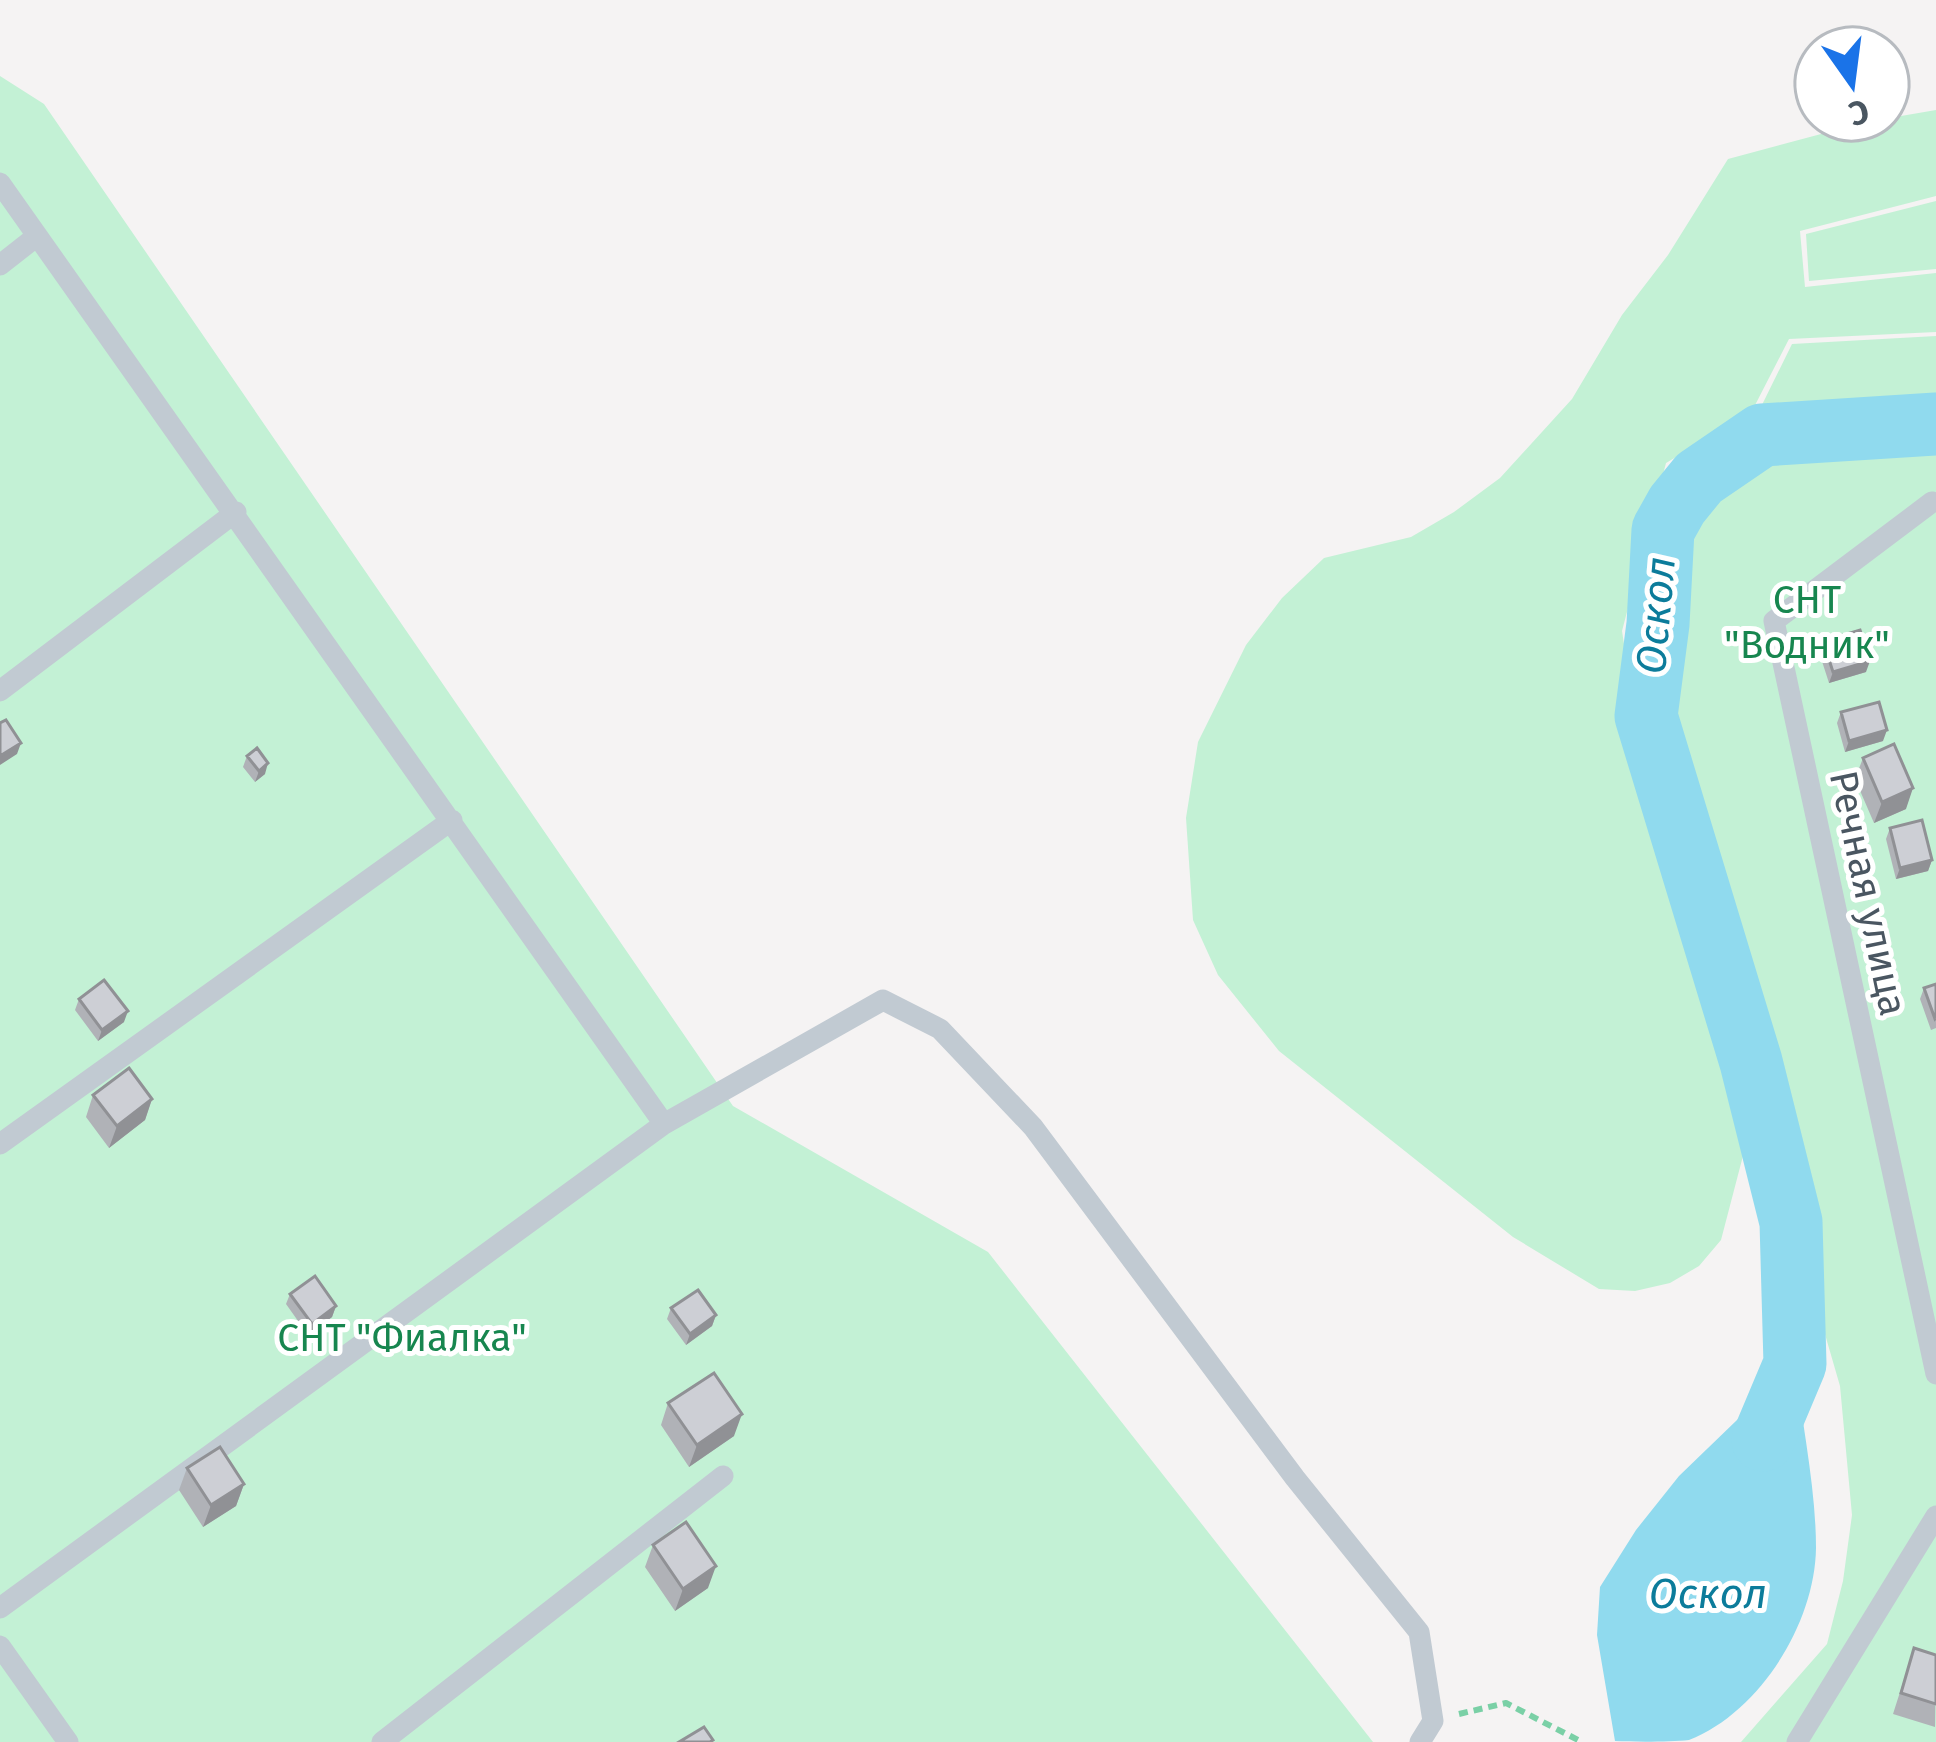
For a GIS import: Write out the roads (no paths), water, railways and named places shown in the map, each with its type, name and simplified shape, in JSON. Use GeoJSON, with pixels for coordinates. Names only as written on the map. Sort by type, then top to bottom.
{"type":"FeatureCollection","features":[{"type":"Feature","properties":{"kind":"lane"},"geometry":{"type":"LineString","coordinates":[[0,183],[664,1124]]}},
{"type":"Feature","properties":{"kind":"lane"},"geometry":{"type":"LineString","coordinates":[[0,265],[37,236]]}},
{"type":"Feature","properties":{"kind":"lane","name":"Речная улица"},"geometry":{"type":"LineString","coordinates":[[1932,502],[1774,621],[1936,1374]]}},
{"type":"Feature","properties":{"kind":"lane"},"geometry":{"type":"LineString","coordinates":[[0,691],[236,512]]}},
{"type":"Feature","properties":{"kind":"lane"},"geometry":{"type":"LineString","coordinates":[[0,1144],[452,820]]}},
{"type":"Feature","properties":{"kind":"lane"},"geometry":{"type":"LineString","coordinates":[[0,1608],[664,1124],[883,1000],[940,1029],[1033,1127],[1294,1478],[1419,1632],[1432,1721],[1420,1742]]}},
{"type":"Feature","properties":{"kind":"lane"},"geometry":{"type":"LineString","coordinates":[[382,1742],[722,1476]]}},
{"type":"Feature","properties":{"kind":"lane"},"geometry":{"type":"LineString","coordinates":[[1797,1742],[1936,1516]]}},
{"type":"Feature","properties":{"kind":"lane"},"geometry":{"type":"LineString","coordinates":[[0,1646],[68,1742]]}},
{"type":"Feature","properties":{"kind":"water","name":"Оскол"},"geometry":{"type":"Polygon","coordinates":[[[1795,1364],[1816,1548],[1806,1606],[1794,1634],[1760,1687],[1715,1727],[1689,1740],[1615,1741],[1597,1635],[1600,1587],[1636,1530],[1679,1476],[1795,1364]]]}},
{"type":"Feature","properties":{"kind":"waterway","name":"Оскол"},"geometry":{"type":"LineString","coordinates":[[1763,1440],[1795,1364],[1791,1222],[1751,1062],[1646,716],[1663,530],[1699,478],[1762,435],[1936,424]]}},
{"type":"Feature","properties":{"kind":"park label","name":"СНТ \"Водник\""},"geometry":{"type":"Point","coordinates":[1807,622]}},
{"type":"Feature","properties":{"kind":"park label","name":"СНТ \"Фиалка\""},"geometry":{"type":"Point","coordinates":[402,1337]}}]}
